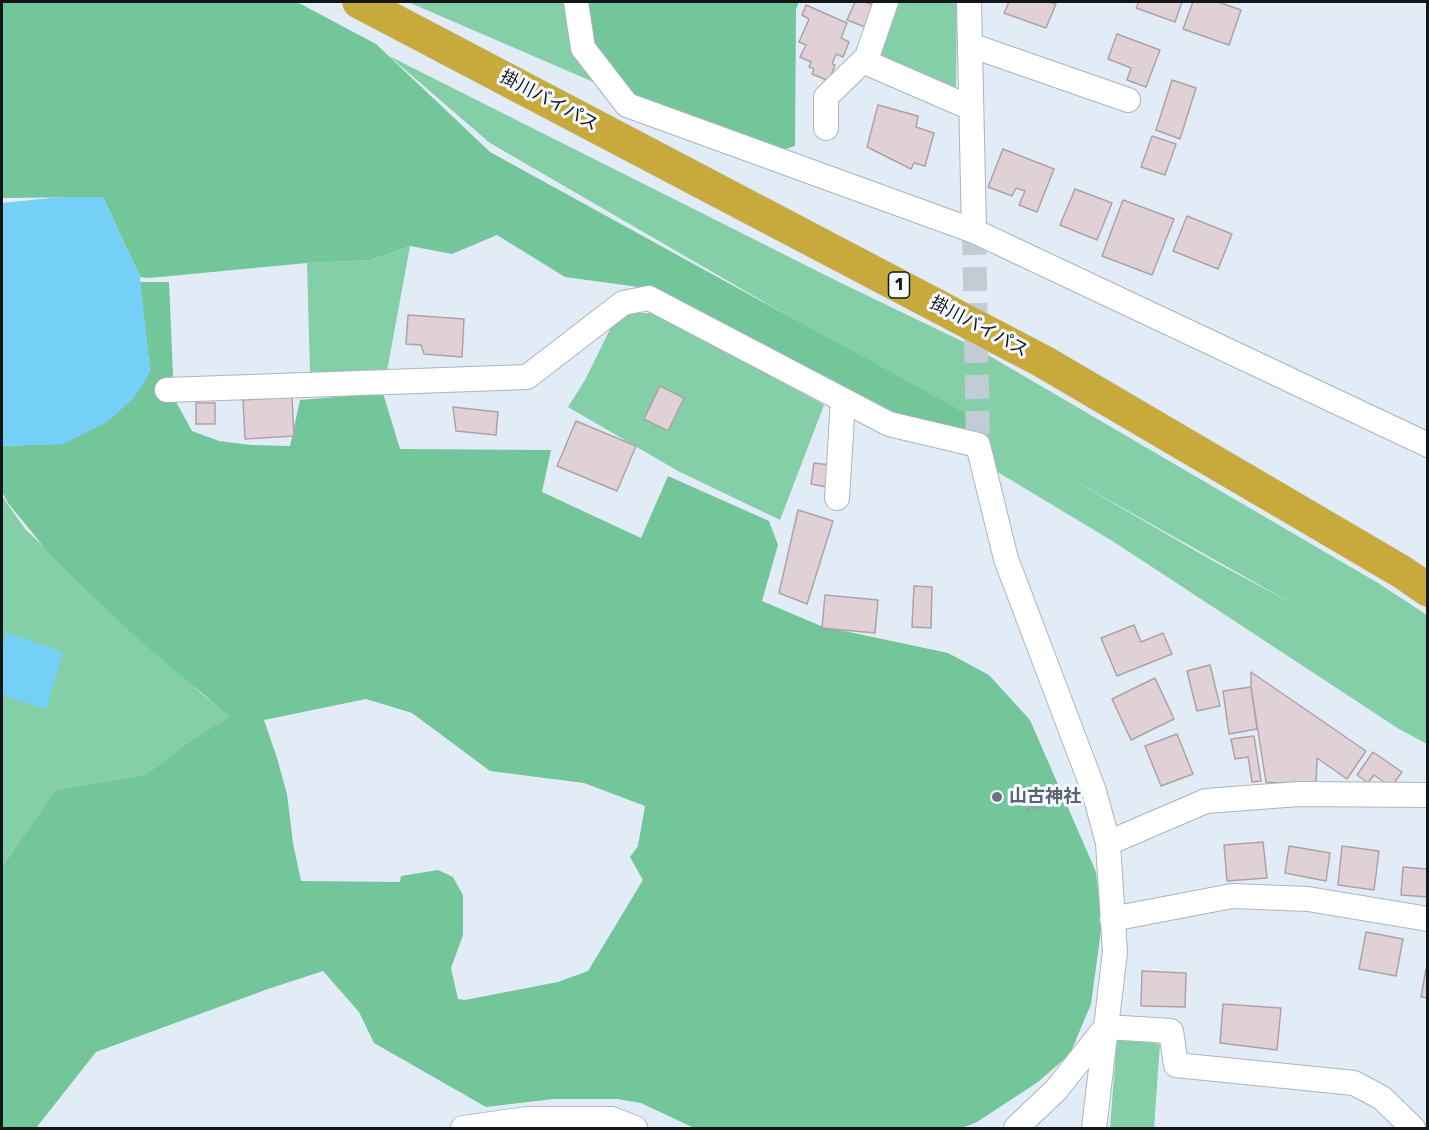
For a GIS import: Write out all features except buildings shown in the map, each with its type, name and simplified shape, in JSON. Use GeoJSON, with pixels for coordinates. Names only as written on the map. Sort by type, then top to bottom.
{"type":"FeatureCollection","features":[{"type":"Feature","properties":{"kind":"highway","name":"掛川バイパス"},"geometry":{"type":"LineString","coordinates":[[359,2],[1044,362],[1402,572],[1428,590]]}},
{"type":"Feature","properties":{"kind":"street"},"geometry":{"type":"LineString","coordinates":[[576,2],[583,48],[627,105],[974,231],[1428,445]]}},
{"type":"Feature","properties":{"kind":"street"},"geometry":{"type":"LineString","coordinates":[[826,128],[826,97],[867,57],[886,2]]}},
{"type":"Feature","properties":{"kind":"street"},"geometry":{"type":"LineString","coordinates":[[969,2],[974,231]]}},
{"type":"Feature","properties":{"kind":"street"},"geometry":{"type":"LineString","coordinates":[[970,45],[1128,100]]}},
{"type":"Feature","properties":{"kind":"street"},"geometry":{"type":"LineString","coordinates":[[867,57],[872,65],[971,108]]}},
{"type":"Feature","properties":{"kind":"street"},"geometry":{"type":"LineString","coordinates":[[167,390],[527,377],[623,303],[649,298],[889,424],[978,445],[1006,559],[1094,791],[1108,843],[1114,952],[1094,1128]]}},
{"type":"Feature","properties":{"kind":"street"},"geometry":{"type":"LineString","coordinates":[[837,498],[843,400]]}},
{"type":"Feature","properties":{"kind":"street"},"geometry":{"type":"LineString","coordinates":[[1108,843],[1206,801],[1299,794],[1428,795]]}},
{"type":"Feature","properties":{"kind":"street"},"geometry":{"type":"LineString","coordinates":[[1112,919],[1232,896],[1308,899],[1428,919]]}},
{"type":"Feature","properties":{"kind":"street"},"geometry":{"type":"LineString","coordinates":[[1016,1128],[1056,1090],[1106,1027]]}},
{"type":"Feature","properties":{"kind":"street"},"geometry":{"type":"LineString","coordinates":[[1106,1027],[1171,1031],[1176,1065],[1354,1083],[1383,1098],[1413,1128]]}},
{"type":"Feature","properties":{"kind":"street"},"geometry":{"type":"LineString","coordinates":[[463,1128],[527,1119],[612,1119],[635,1128]]}},
{"type":"Feature","properties":{"kind":"path"},"geometry":{"type":"LineString","coordinates":[[1026,810],[1094,791]]}},
{"type":"Feature","properties":{"kind":"green space"},"geometry":{"type":"Polygon","coordinates":[[[2,2],[297,2],[376,44],[490,152],[972,417],[975,440],[892,415],[653,289],[565,277],[497,235],[452,254],[410,246],[371,260],[140,277],[103,197],[2,198],[2,2]]]}},
{"type":"Feature","properties":{"kind":"green space"},"geometry":{"type":"Polygon","coordinates":[[[408,2],[587,2],[642,103],[408,2]]]}},
{"type":"Feature","properties":{"kind":"green space"},"geometry":{"type":"Polygon","coordinates":[[[587,2],[799,2],[796,9],[795,146],[786,149],[699,133],[642,103],[585,34],[587,2]]]}},
{"type":"Feature","properties":{"kind":"green space"},"geometry":{"type":"Polygon","coordinates":[[[888,2],[957,2],[956,88],[867,50],[888,2]]]}},
{"type":"Feature","properties":{"kind":"green space"},"geometry":{"type":"Polygon","coordinates":[[[389,56],[837,281],[976,348],[1378,583],[1427,615],[1427,744],[1399,729],[1114,542],[986,465],[983,429],[490,143],[389,56]],[[1066,476],[1215,562],[1295,605],[1066,476]]]}},
{"type":"Feature","properties":{"kind":"green space"},"geometry":{"type":"Polygon","coordinates":[[[410,246],[387,371],[310,373],[307,263],[371,260],[410,246]]]}},
{"type":"Feature","properties":{"kind":"green space"},"geometry":{"type":"Polygon","coordinates":[[[140,282],[169,282],[174,398],[192,431],[219,441],[290,446],[300,400],[383,393],[400,449],[551,450],[542,492],[641,538],[668,476],[769,521],[778,545],[762,601],[821,626],[948,653],[989,675],[1030,720],[1096,872],[1102,923],[1091,1004],[1070,1054],[1038,1082],[977,1122],[962,1128],[694,1128],[641,1103],[617,1099],[553,1099],[486,1107],[374,1043],[359,1012],[323,971],[96,1052],[36,1128],[2,1128],[2,867],[55,790],[145,775],[194,738],[230,717],[136,637],[53,558],[8,503],[2,492],[2,446],[53,444],[150,371],[140,282]],[[366,699],[264,720],[287,794],[293,843],[301,881],[400,882],[401,876],[438,870],[453,877],[463,895],[463,935],[451,968],[458,999],[465,1000],[558,982],[588,971],[643,880],[630,857],[638,846],[645,806],[584,783],[490,771],[412,713],[366,699]]]}},
{"type":"Feature","properties":{"kind":"green space"},"geometry":{"type":"Polygon","coordinates":[[[618,313],[659,313],[824,405],[780,520],[678,471],[568,407],[585,380],[618,313]]]}},
{"type":"Feature","properties":{"kind":"green space"},"geometry":{"type":"Polygon","coordinates":[[[2,496],[25,529],[203,695],[231,717],[194,738],[145,775],[55,790],[2,867],[2,496]]]}},
{"type":"Feature","properties":{"kind":"green space"},"geometry":{"type":"Polygon","coordinates":[[[1117,1038],[1160,1044],[1154,1128],[1110,1128],[1117,1038]]]}},
{"type":"Feature","properties":{"kind":"water"},"geometry":{"type":"Polygon","coordinates":[[[60,197],[103,197],[140,277],[150,372],[134,398],[107,422],[63,444],[2,446],[2,203],[60,197]]]}},
{"type":"Feature","properties":{"kind":"water"},"geometry":{"type":"Polygon","coordinates":[[[7,633],[63,652],[46,709],[2,695],[2,650],[7,633]]]}},
{"type":"Feature","properties":{"kind":"tunnel"},"geometry":{"type":"LineString","coordinates":[[974,231],[978,445]]}},
{"type":"Feature","properties":{"kind":"place","name":"山古神社"},"geometry":{"type":"Point","coordinates":[997,797]}}]}
